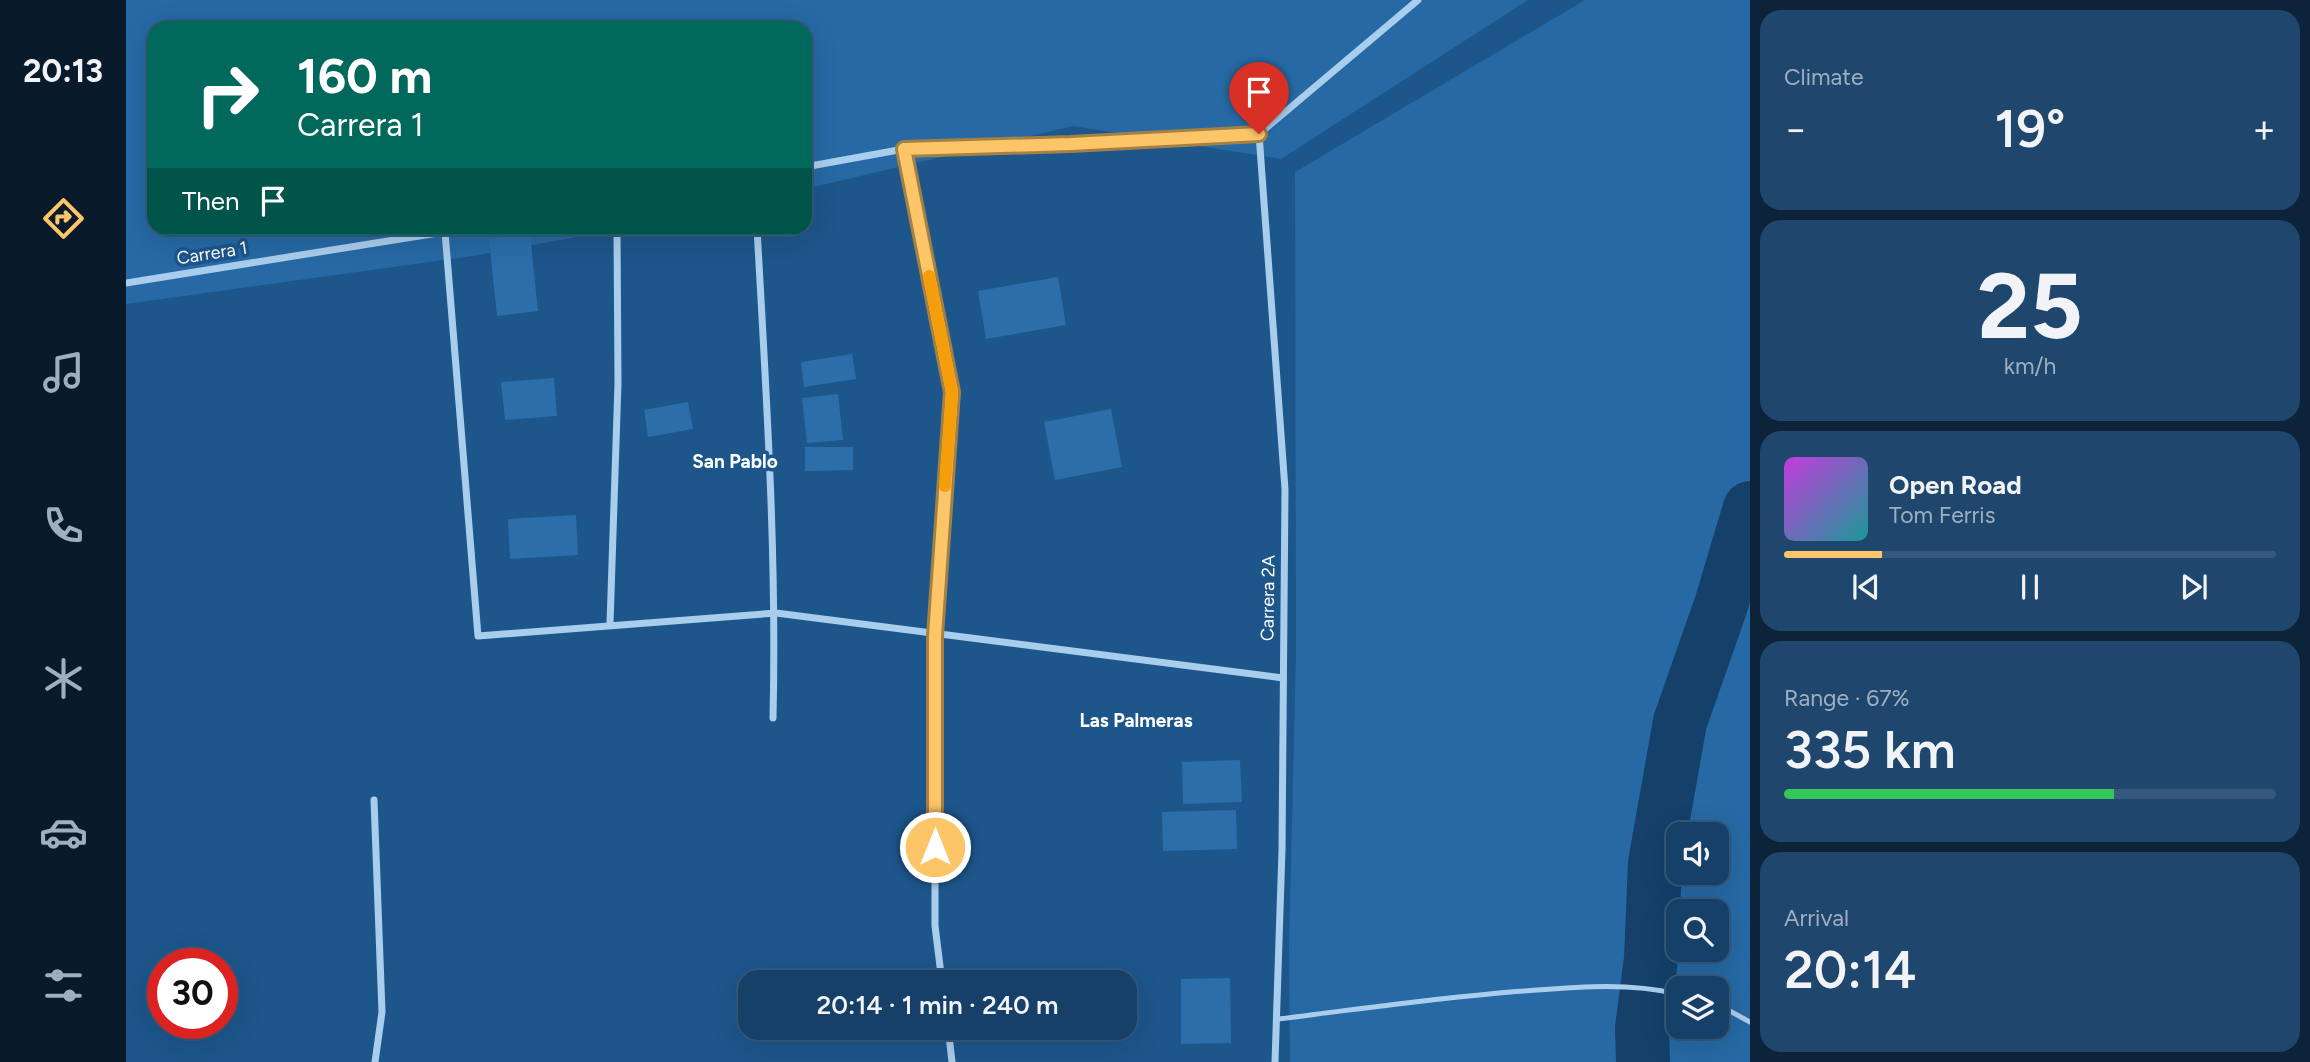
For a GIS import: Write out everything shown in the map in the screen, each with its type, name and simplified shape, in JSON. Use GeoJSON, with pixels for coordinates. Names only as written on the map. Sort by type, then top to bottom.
{"type":"FeatureCollection","features":[{"type":"Feature","properties":{"kind":"street"},"geometry":{"type":"LineString","coordinates":[[812,166],[904,149],[1259,134],[1418,0]]}},
{"type":"Feature","properties":{"kind":"street","name":"Carrera 2A"},"geometry":{"type":"LineString","coordinates":[[1259,134],[1285,489],[1278,1019],[1275,1062]]}},
{"type":"Feature","properties":{"kind":"street"},"geometry":{"type":"LineString","coordinates":[[904,149],[952,392],[935,636],[934,926],[940,970]]}},
{"type":"Feature","properties":{"kind":"street","name":"Carrera 1"},"geometry":{"type":"LineString","coordinates":[[126,283],[426,235]]}},
{"type":"Feature","properties":{"kind":"street"},"geometry":{"type":"LineString","coordinates":[[445,235],[478,636],[776,613],[935,636],[1283,678]]}},
{"type":"Feature","properties":{"kind":"street"},"geometry":{"type":"LineString","coordinates":[[610,624],[618,383],[617,235]]}},
{"type":"Feature","properties":{"kind":"street"},"geometry":{"type":"LineString","coordinates":[[757,235],[776,613],[773,718]]}},
{"type":"Feature","properties":{"kind":"street"},"geometry":{"type":"LineString","coordinates":[[374,800],[382,1012],[375,1062]]}},
{"type":"Feature","properties":{"kind":"street"},"geometry":{"type":"LineString","coordinates":[[949,1040],[952,1062]]}},
{"type":"Feature","properties":{"kind":"lane"},"geometry":{"type":"LineString","coordinates":[[1278,1019],[1467,995],[1603,985],[1666,992]]}},
{"type":"Feature","properties":{"kind":"lane"},"geometry":{"type":"LineString","coordinates":[[1729,1011],[1750,1022]]}},
{"type":"Feature","properties":{"kind":"shaded area"},"geometry":{"type":"Polygon","coordinates":[[[126,0],[1528,0],[1281,159],[1073,126],[812,187],[812,21],[147,21],[147,235],[588,235],[473,256],[126,304],[126,0]]]}},
{"type":"Feature","properties":{"kind":"shaded area"},"geometry":{"type":"Polygon","coordinates":[[[1585,0],[1750,0],[1750,1062],[1290,1062],[1289,946],[1296,653],[1295,172],[1585,0]]]}},
{"type":"Feature","properties":{"kind":"building"},"geometry":{"type":"Polygon","coordinates":[[[530,235],[538,311],[497,316],[489,239],[530,235]]]}},
{"type":"Feature","properties":{"kind":"building"},"geometry":{"type":"Polygon","coordinates":[[[1058,277],[1066,325],[986,339],[978,291],[1058,277]]]}},
{"type":"Feature","properties":{"kind":"building"},"geometry":{"type":"Polygon","coordinates":[[[852,354],[856,379],[804,387],[801,362],[852,354]]]}},
{"type":"Feature","properties":{"kind":"building"},"geometry":{"type":"Polygon","coordinates":[[[554,378],[557,416],[505,420],[501,382],[554,378]]]}},
{"type":"Feature","properties":{"kind":"building"},"geometry":{"type":"Polygon","coordinates":[[[838,394],[843,440],[807,443],[802,398],[838,394]]]}},
{"type":"Feature","properties":{"kind":"building"},"geometry":{"type":"Polygon","coordinates":[[[688,402],[693,429],[648,437],[644,410],[688,402]]]}},
{"type":"Feature","properties":{"kind":"building"},"geometry":{"type":"Polygon","coordinates":[[[1111,409],[1122,467],[1055,480],[1044,422],[1111,409]]]}},
{"type":"Feature","properties":{"kind":"building"},"geometry":{"type":"Polygon","coordinates":[[[805,447],[853,447],[853,470],[805,471],[805,447]]]}},
{"type":"Feature","properties":{"kind":"building"},"geometry":{"type":"Polygon","coordinates":[[[576,515],[578,555],[510,559],[508,519],[576,515]]]}},
{"type":"Feature","properties":{"kind":"building"},"geometry":{"type":"Polygon","coordinates":[[[1240,760],[1242,802],[1183,804],[1182,762],[1240,760]]]}},
{"type":"Feature","properties":{"kind":"building"},"geometry":{"type":"Polygon","coordinates":[[[1236,810],[1237,849],[1163,851],[1162,812],[1236,810]]]}},
{"type":"Feature","properties":{"kind":"building"},"geometry":{"type":"Polygon","coordinates":[[[1230,978],[1231,1043],[1181,1044],[1181,979],[1230,978]]]}},
{"type":"Feature","properties":{"kind":"waterway"},"geometry":{"type":"LineString","coordinates":[[1643,1062],[1642,1028],[1651,959],[1655,863],[1680,722],[1721,605],[1750,508]]}},
{"type":"Feature","properties":{"kind":"slow traffic"},"geometry":{"type":"LineString","coordinates":[[929,276],[952,392],[945,486]]}},
{"type":"Feature","properties":{"kind":"district","name":"San Pablo"},"geometry":{"type":"Point","coordinates":[735,461]}},
{"type":"Feature","properties":{"kind":"district","name":"Las Palmeras"},"geometry":{"type":"Point","coordinates":[1136,720]}},
{"type":"Feature","properties":{"kind":"route"},"geometry":{"type":"LineString","coordinates":[[935,847],[935,636],[952,392],[904,149],[1259,134]]}}]}
